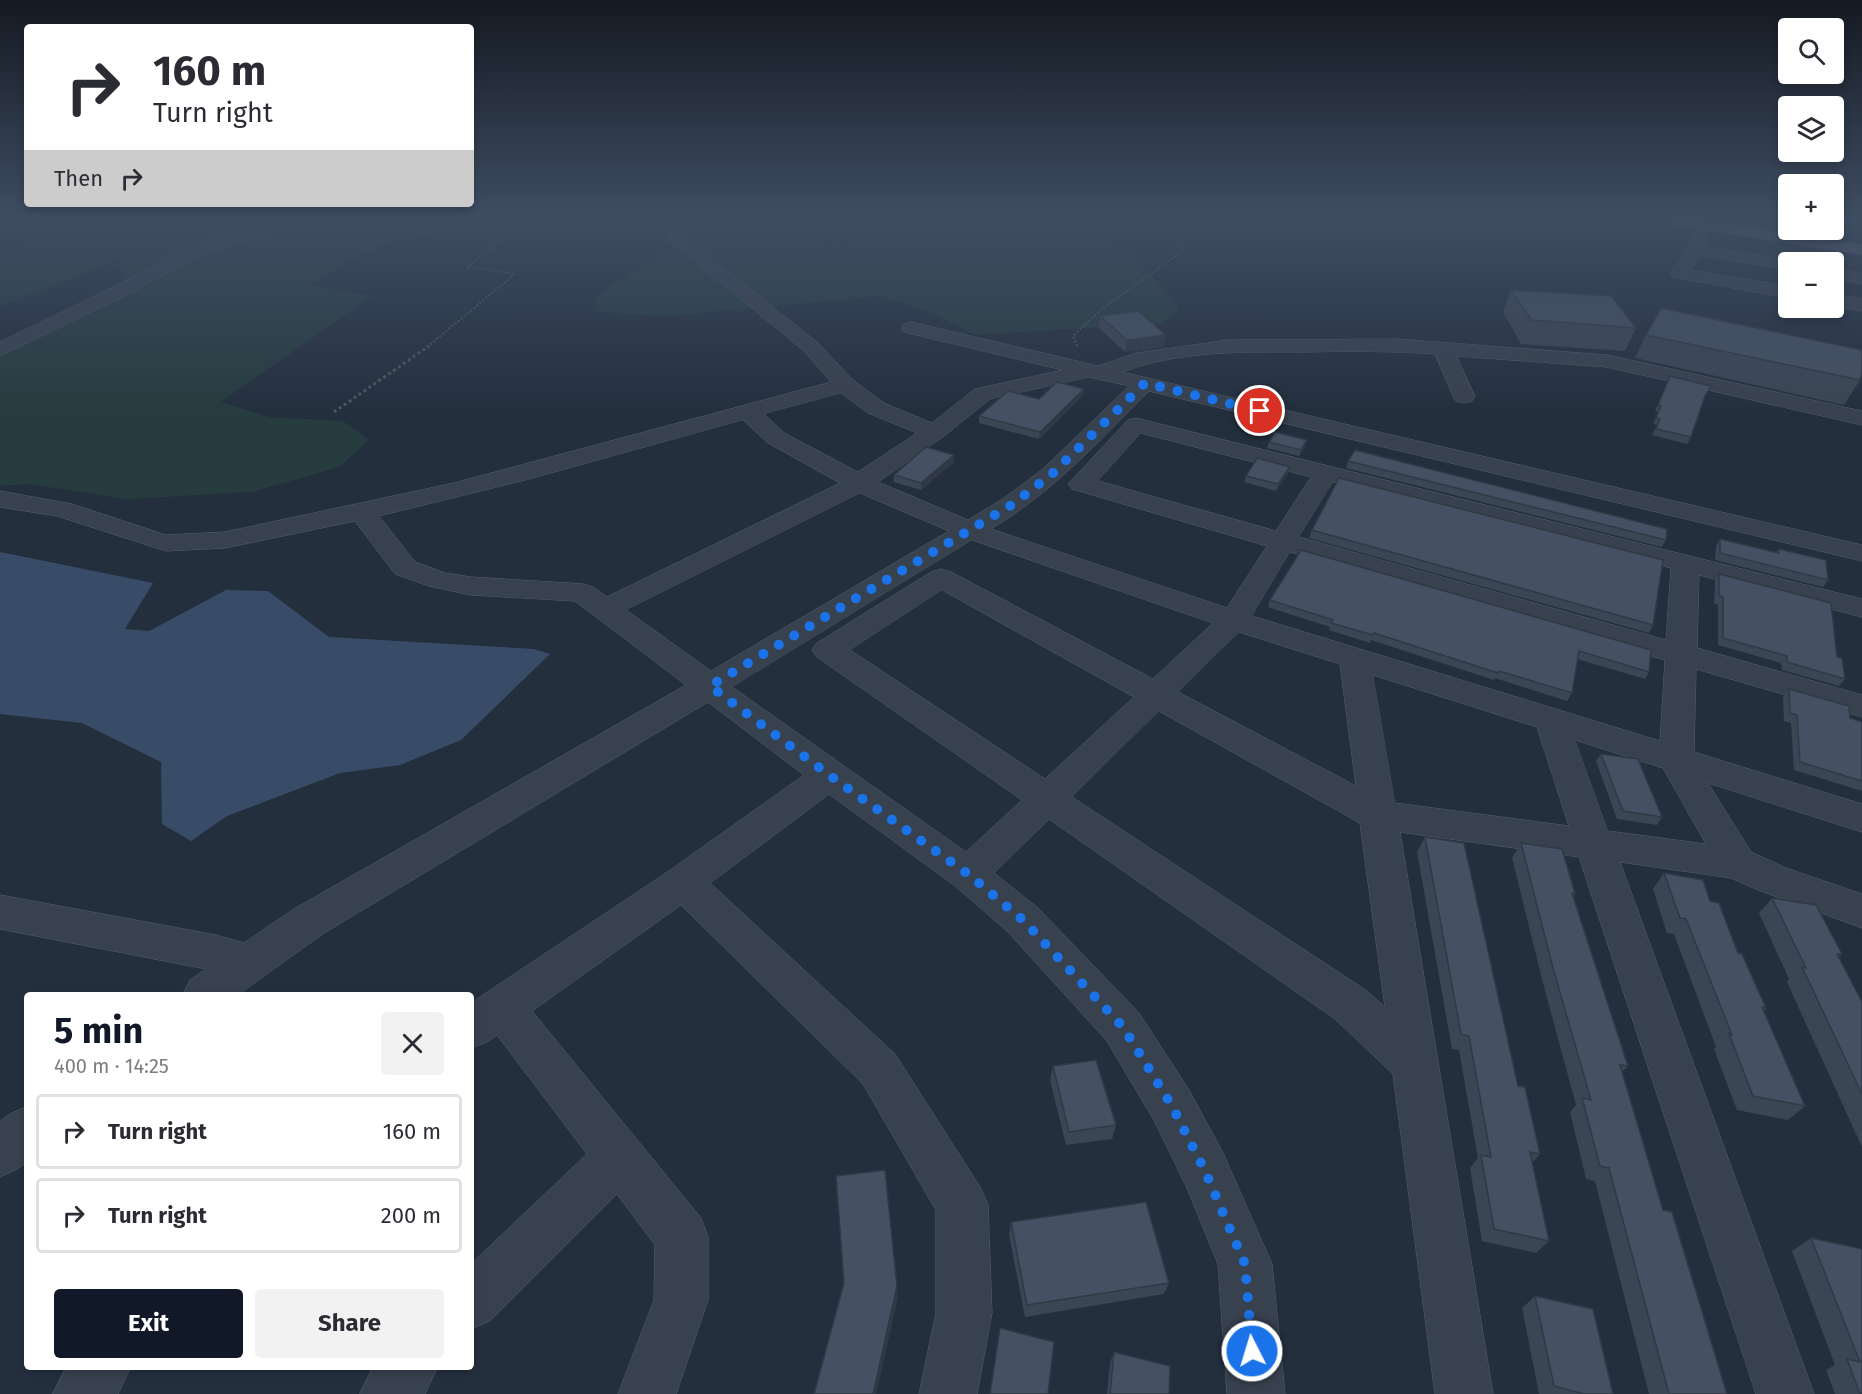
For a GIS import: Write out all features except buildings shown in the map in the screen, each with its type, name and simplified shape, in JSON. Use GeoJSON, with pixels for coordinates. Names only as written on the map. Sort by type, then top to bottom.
{"type":"FeatureCollection","features":[{"type":"Feature","properties":{"kind":"street"},"geometry":{"type":"LineString","coordinates":[[0,350],[139,281]]}},
{"type":"Feature","properties":{"kind":"street"},"geometry":{"type":"LineString","coordinates":[[729,281],[810,346],[845,385],[876,408],[936,432]]}},
{"type":"Feature","properties":{"kind":"street"},"geometry":{"type":"LineString","coordinates":[[1726,281],[1778,290]]}},
{"type":"Feature","properties":{"kind":"street"},"geometry":{"type":"LineString","coordinates":[[1844,302],[1862,305]]}},
{"type":"Feature","properties":{"kind":"street"},"geometry":{"type":"LineString","coordinates":[[911,328],[1862,553]]}},
{"type":"Feature","properties":{"kind":"street"},"geometry":{"type":"LineString","coordinates":[[607,608],[859,483],[936,432],[983,394],[1095,372],[1137,359],[1228,346],[1367,344],[1607,361],[1862,418]]}},
{"type":"Feature","properties":{"kind":"street"},"geometry":{"type":"LineString","coordinates":[[1443,349],[1464,396]]}},
{"type":"Feature","properties":{"kind":"street"},"geometry":{"type":"LineString","coordinates":[[208,992],[309,921],[710,686],[1013,504],[1052,474],[1145,383]]}},
{"type":"Feature","properties":{"kind":"street"},"geometry":{"type":"LineString","coordinates":[[0,499],[16,500],[122,527],[165,543],[212,541],[362,512],[495,481],[845,385]]}},
{"type":"Feature","properties":{"kind":"street"},"geometry":{"type":"LineString","coordinates":[[747,411],[776,438],[859,483],[969,530],[1234,620],[1862,818]]}},
{"type":"Feature","properties":{"kind":"street"},"geometry":{"type":"LineString","coordinates":[[1862,608],[1136,425],[1082,484],[1862,706]]}},
{"type":"Feature","properties":{"kind":"street"},"geometry":{"type":"LineString","coordinates":[[968,874],[1234,620],[1326,473]]}},
{"type":"Feature","properties":{"kind":"street"},"geometry":{"type":"LineString","coordinates":[[362,512],[405,567],[439,580],[471,586],[583,593],[607,608],[829,775],[968,874],[1023,920],[1123,1027],[1172,1106],[1205,1171],[1245,1264],[1256,1394]]}},
{"type":"Feature","properties":{"kind":"street"},"geometry":{"type":"LineString","coordinates":[[1685,564],[1676,760],[1737,863]]}},
{"type":"Feature","properties":{"kind":"street"},"geometry":{"type":"LineString","coordinates":[[1415,1064],[1351,1005],[1048,797],[828,650],[941,578],[1378,814],[1737,863],[1857,916]]}},
{"type":"Feature","properties":{"kind":"street"},"geometry":{"type":"LineString","coordinates":[[1355,659],[1464,1394]]}},
{"type":"Feature","properties":{"kind":"street"},"geometry":{"type":"LineString","coordinates":[[1551,720],[1785,1394]]}},
{"type":"Feature","properties":{"kind":"street"},"geometry":{"type":"LineString","coordinates":[[646,1394],[681,1300],[682,1237],[619,1157],[486,1017],[683,882],[829,775]]}},
{"type":"Feature","properties":{"kind":"street"},"geometry":{"type":"LineString","coordinates":[[683,882],[879,1069],[962,1205],[964,1313],[948,1394]]}},
{"type":"Feature","properties":{"kind":"street"},"geometry":{"type":"LineString","coordinates":[[0,912],[216,953],[249,963]]}},
{"type":"Feature","properties":{"kind":"street"},"geometry":{"type":"LineString","coordinates":[[0,1152],[24,1133]]}},
{"type":"Feature","properties":{"kind":"street"},"geometry":{"type":"LineString","coordinates":[[474,1299],[619,1157]]}},
{"type":"Feature","properties":{"kind":"street"},"geometry":{"type":"LineString","coordinates":[[82,1394],[100,1370]]}},
{"type":"Feature","properties":{"kind":"street"},"geometry":{"type":"LineString","coordinates":[[389,1394],[407,1370]]}},
{"type":"Feature","properties":{"kind":"path"},"geometry":{"type":"LineString","coordinates":[[334,412],[437,340],[507,281]]}},
{"type":"Feature","properties":{"kind":"path"},"geometry":{"type":"LineString","coordinates":[[1095,372],[1078,352],[1073,336],[1102,309],[1141,281]]}},
{"type":"Feature","properties":{"kind":"green space"},"geometry":{"type":"Polygon","coordinates":[[[0,281],[65,281],[0,307],[0,281]]]}},
{"type":"Feature","properties":{"kind":"green space"},"geometry":{"type":"Polygon","coordinates":[[[120,281],[315,281],[308,285],[372,296],[221,402],[270,417],[343,421],[369,440],[339,467],[252,492],[127,499],[28,484],[0,486],[0,348],[120,281]]]}},
{"type":"Feature","properties":{"kind":"green space"},"geometry":{"type":"Polygon","coordinates":[[[618,281],[1156,281],[1179,309],[1164,323],[975,335],[933,313],[881,296],[668,316],[597,312],[596,297],[618,281]]]}},
{"type":"Feature","properties":{"kind":"water"},"geometry":{"type":"Polygon","coordinates":[[[0,552],[153,583],[125,629],[149,631],[226,590],[268,591],[329,637],[534,649],[550,654],[461,740],[400,765],[340,773],[227,816],[191,841],[162,824],[161,762],[82,723],[0,714],[0,552]]]}},
{"type":"Feature","properties":{"kind":"route"},"geometry":{"type":"LineString","coordinates":[[1252,1351],[1245,1264],[1205,1171],[1172,1106],[1123,1027],[1023,920],[968,874],[829,775],[710,686],[1013,504],[1052,474],[1145,383],[1260,411]]}}]}
